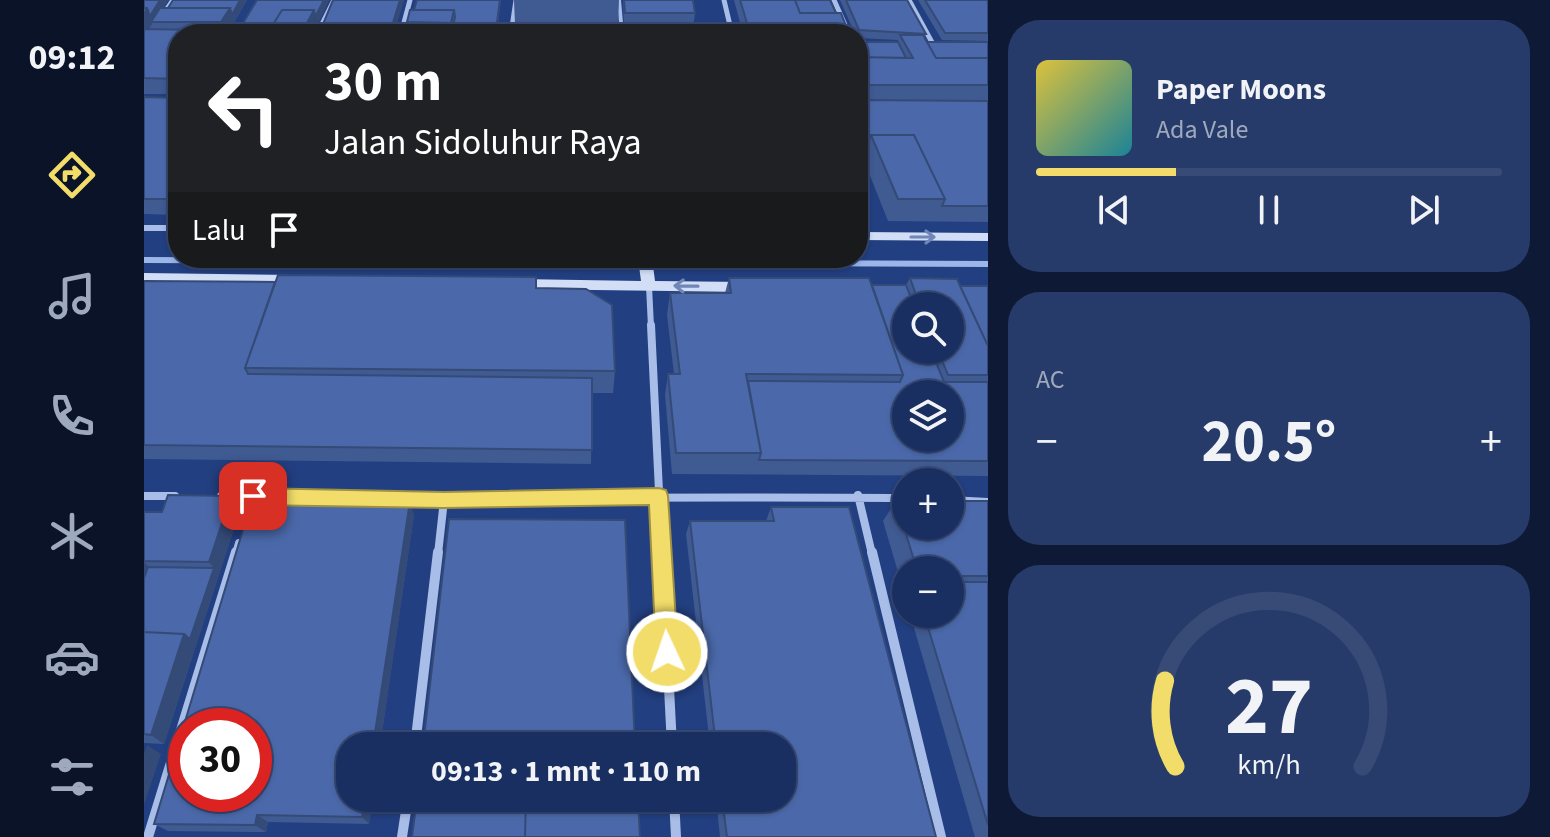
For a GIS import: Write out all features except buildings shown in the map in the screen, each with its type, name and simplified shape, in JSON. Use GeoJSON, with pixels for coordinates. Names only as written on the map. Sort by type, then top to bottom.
{"type":"FeatureCollection","features":[{"type":"Feature","properties":{"kind":"street"},"geometry":{"type":"LineString","coordinates":[[160,21],[173,0]]}},
{"type":"Feature","properties":{"kind":"street"},"geometry":{"type":"LineString","coordinates":[[322,24],[334,0]]}},
{"type":"Feature","properties":{"kind":"street"},"geometry":{"type":"LineString","coordinates":[[404,24],[410,0]]}},
{"type":"Feature","properties":{"kind":"street"},"geometry":{"type":"LineString","coordinates":[[512,24],[516,0]]}},
{"type":"Feature","properties":{"kind":"street"},"geometry":{"type":"LineString","coordinates":[[724,0],[730,24]]}},
{"type":"Feature","properties":{"kind":"street"},"geometry":{"type":"LineString","coordinates":[[834,0],[845,24]]}},
{"type":"Feature","properties":{"kind":"street"},"geometry":{"type":"LineString","coordinates":[[909,0],[934,46]]}},
{"type":"Feature","properties":{"kind":"street"},"geometry":{"type":"LineString","coordinates":[[919,46],[948,45]]}},
{"type":"Feature","properties":{"kind":"street"},"geometry":{"type":"LineString","coordinates":[[144,228],[168,228]]}},
{"type":"Feature","properties":{"kind":"street"},"geometry":{"type":"LineString","coordinates":[[868,236],[988,237]]}},
{"type":"Feature","properties":{"kind":"street"},"geometry":{"type":"LineString","coordinates":[[647,268],[671,732]]}},
{"type":"Feature","properties":{"kind":"street"},"geometry":{"type":"LineString","coordinates":[[144,278],[306,280]]}},
{"type":"Feature","properties":{"kind":"street"},"geometry":{"type":"LineString","coordinates":[[509,283],[649,282],[757,287]]}},
{"type":"Feature","properties":{"kind":"street"},"geometry":{"type":"LineString","coordinates":[[858,495],[941,837]]}},
{"type":"Feature","properties":{"kind":"street"},"geometry":{"type":"LineString","coordinates":[[144,496],[191,496]]}},
{"type":"Feature","properties":{"kind":"street"},"geometry":{"type":"LineString","coordinates":[[206,496],[444,500],[659,496],[892,497]]}},
{"type":"Feature","properties":{"kind":"street"},"geometry":{"type":"LineString","coordinates":[[249,511],[253,496]]}},
{"type":"Feature","properties":{"kind":"street"},"geometry":{"type":"LineString","coordinates":[[417,732],[444,500]]}},
{"type":"Feature","properties":{"kind":"street"},"geometry":{"type":"LineString","coordinates":[[964,501],[988,502]]}},
{"type":"Feature","properties":{"kind":"street"},"geometry":{"type":"LineString","coordinates":[[148,837],[244,526]]}},
{"type":"Feature","properties":{"kind":"street"},"geometry":{"type":"LineString","coordinates":[[402,837],[406,812]]}},
{"type":"Feature","properties":{"kind":"street"},"geometry":{"type":"LineString","coordinates":[[675,812],[676,837]]}},
{"type":"Feature","properties":{"kind":"lane"},"geometry":{"type":"LineString","coordinates":[[619,0],[621,24]]}},
{"type":"Feature","properties":{"kind":"waterway"},"geometry":{"type":"LineString","coordinates":[[144,260],[168,260]]}},
{"type":"Feature","properties":{"kind":"waterway"},"geometry":{"type":"LineString","coordinates":[[868,263],[988,264]]}},
{"type":"Feature","properties":{"kind":"route"},"geometry":{"type":"LineString","coordinates":[[253,496],[444,500],[659,496],[667,652]]}}]}
